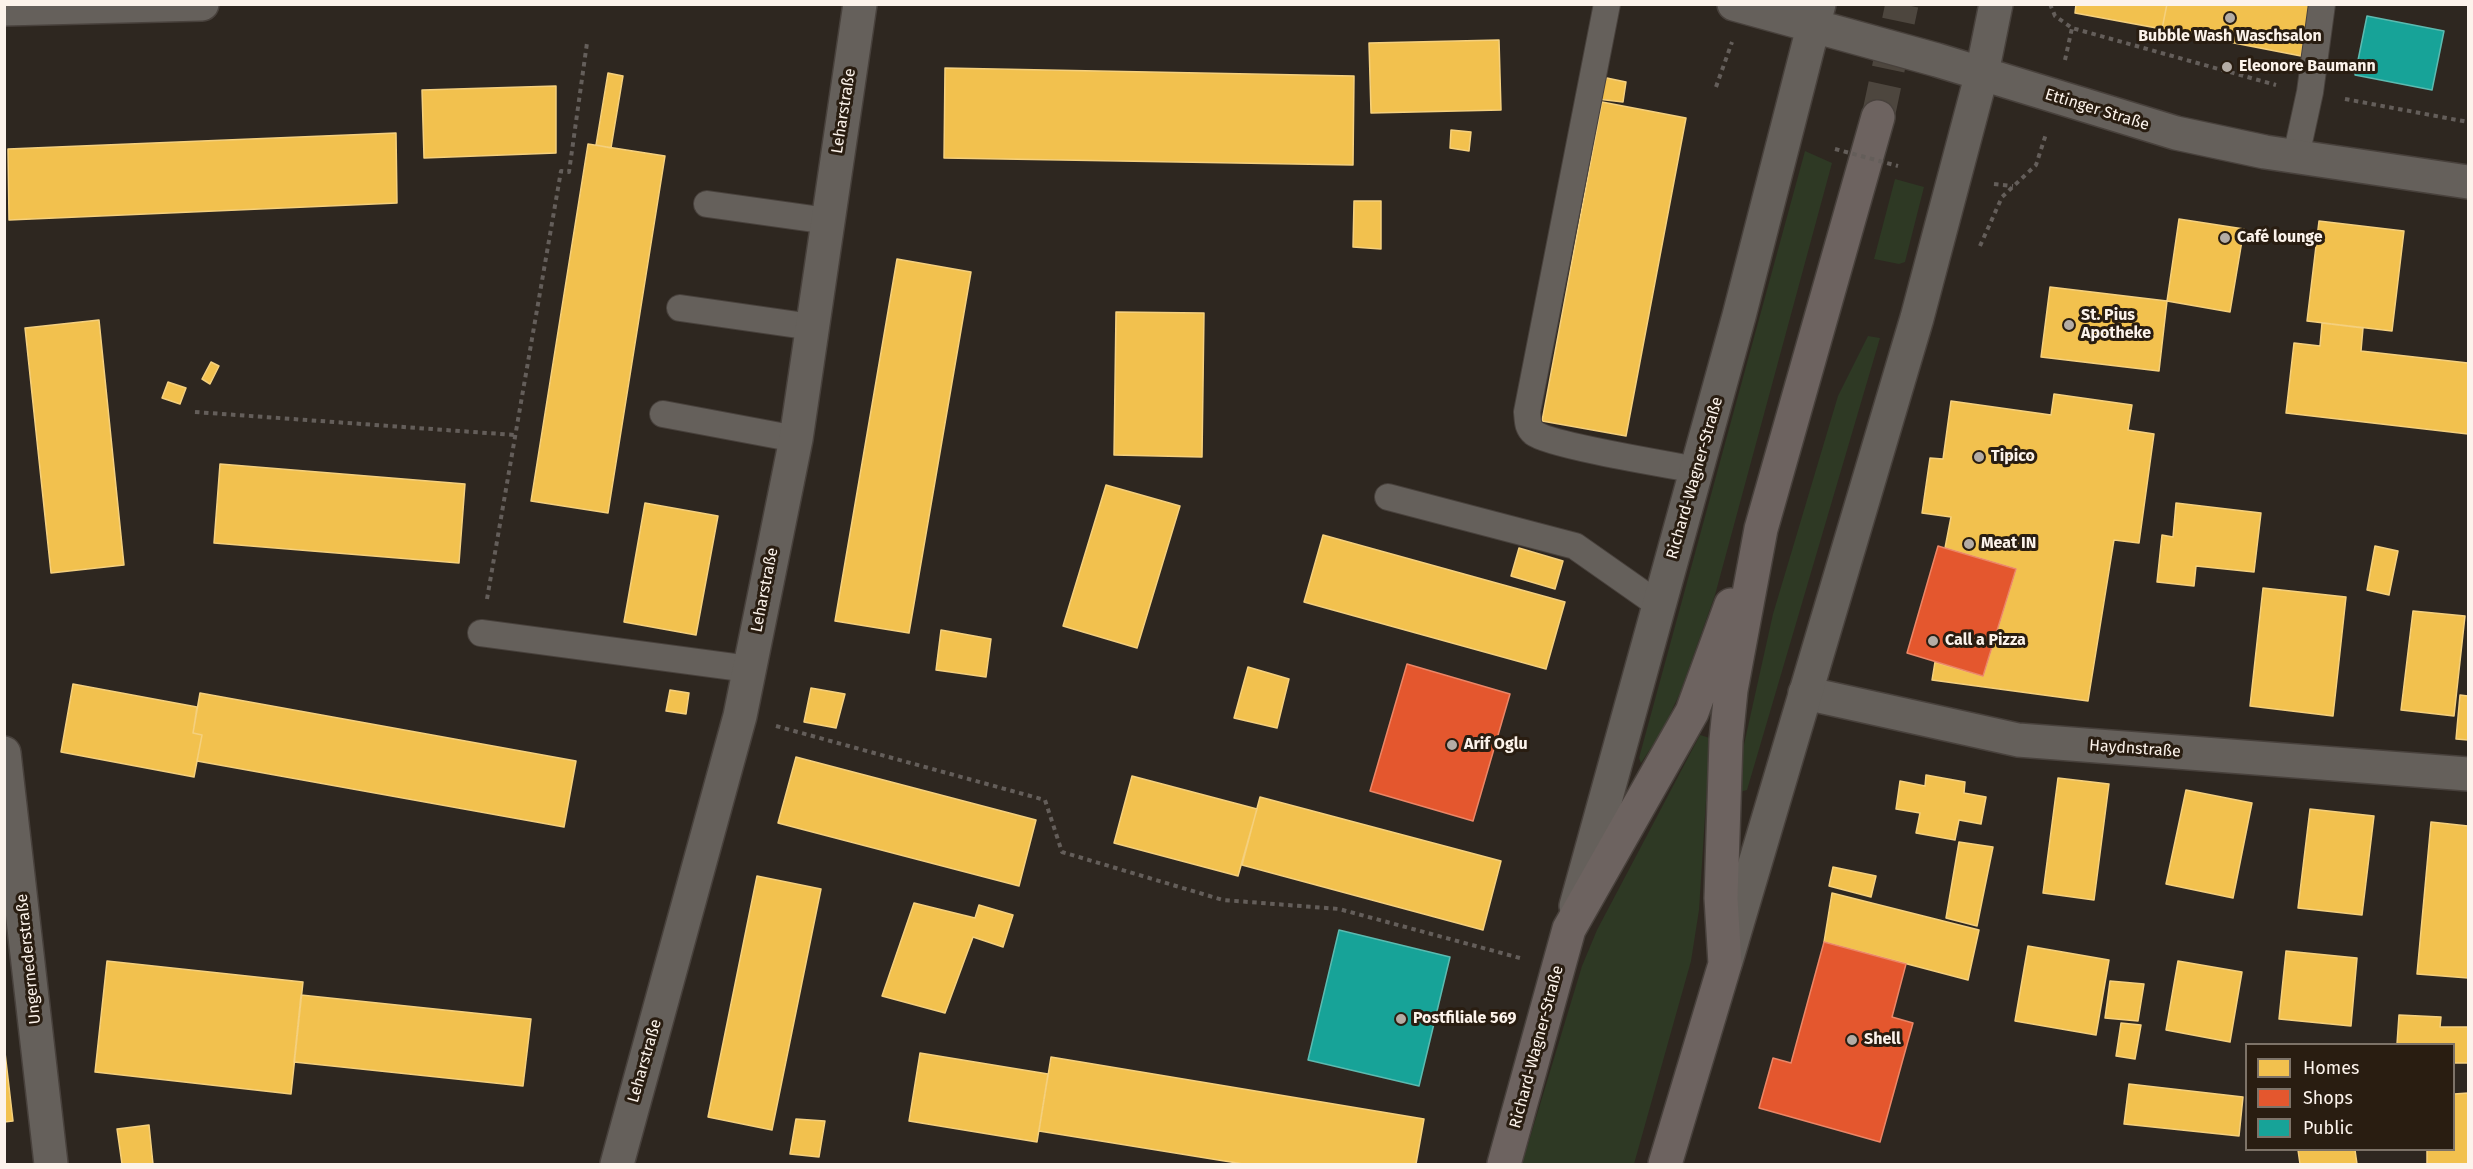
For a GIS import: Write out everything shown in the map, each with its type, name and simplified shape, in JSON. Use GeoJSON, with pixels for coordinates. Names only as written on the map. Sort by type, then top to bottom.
{"type":"FeatureCollection","features":[{"type":"Feature","properties":{"kind":"main road"},"geometry":{"type":"LineString","coordinates":[[4,9],[202,4]]}},
{"type":"Feature","properties":{"kind":"main road","name":"Leharstraße"},"geometry":{"type":"LineString","coordinates":[[617,1164],[740,716],[796,439],[860,4]]}},
{"type":"Feature","properties":{"kind":"main road","name":"Ettinger Straße"},"geometry":{"type":"LineString","coordinates":[[1734,4],[1817,16],[2112,116],[2176,133],[2296,156],[2469,182]]}},
{"type":"Feature","properties":{"kind":"main road","name":"Richard-Wagner-Straße"},"geometry":{"type":"LineString","coordinates":[[1665,1164],[1917,318],[1982,73],[1996,4]]}},
{"type":"Feature","properties":{"kind":"main road","name":"Richard-Wagner-Straße"},"geometry":{"type":"LineString","coordinates":[[1504,1164],[1697,470],[1817,16]]}},
{"type":"Feature","properties":{"kind":"main road","name":"Richard-Wagner-Straße"},"geometry":{"type":"LineString","coordinates":[[1569,928],[1692,712],[1761,530],[1878,117]]}},
{"type":"Feature","properties":{"kind":"main road","name":"Richard-Wagner-Straße"},"geometry":{"type":"LineString","coordinates":[[1725,964],[1721,898],[1726,740],[1731,690],[1761,530]]}},
{"type":"Feature","properties":{"kind":"main road","name":"Haydnstraße"},"geometry":{"type":"LineString","coordinates":[[1806,693],[2018,740],[2469,774]]}},
{"type":"Feature","properties":{"kind":"main road","name":"Ungernederstraße"},"geometry":{"type":"LineString","coordinates":[[4,753],[14,912],[51,1164]]}},
{"type":"Feature","properties":{"kind":"lane"},"geometry":{"type":"LineString","coordinates":[[1607,4],[1529,401],[1528,426],[1536,435],[1576,446],[1697,470]]}},
{"type":"Feature","properties":{"kind":"lane"},"geometry":{"type":"LineString","coordinates":[[2296,156],[2310,92],[2322,4]]}},
{"type":"Feature","properties":{"kind":"lane"},"geometry":{"type":"LineString","coordinates":[[707,204],[828,221]]}},
{"type":"Feature","properties":{"kind":"lane"},"geometry":{"type":"LineString","coordinates":[[680,308],[813,327]]}},
{"type":"Feature","properties":{"kind":"lane"},"geometry":{"type":"LineString","coordinates":[[663,414],[796,439]]}},
{"type":"Feature","properties":{"kind":"lane"},"geometry":{"type":"LineString","coordinates":[[1388,497],[1575,546],[1659,605]]}},
{"type":"Feature","properties":{"kind":"lane"},"geometry":{"type":"LineString","coordinates":[[481,633],[749,669]]}},
{"type":"Feature","properties":{"kind":"path"},"geometry":{"type":"LineString","coordinates":[[2050,4],[2055,16],[2072,28],[2250,80],[2469,122]]}},
{"type":"Feature","properties":{"kind":"path"},"geometry":{"type":"LineString","coordinates":[[481,633],[561,171],[569,172],[586,43]]}},
{"type":"Feature","properties":{"kind":"path"},"geometry":{"type":"LineString","coordinates":[[1835,149],[1899,166]]}},
{"type":"Feature","properties":{"kind":"path"},"geometry":{"type":"LineString","coordinates":[[195,412],[515,435]]}},
{"type":"Feature","properties":{"kind":"path"},"geometry":{"type":"LineString","coordinates":[[740,716],[1045,800],[1062,852],[1223,900],[1339,909],[1558,969]]}},
{"type":"Feature","properties":{"kind":"green space"},"geometry":{"type":"Polygon","coordinates":[[[1805,151],[1832,163],[1715,595],[1680,693],[1662,731],[1641,763],[1639,758],[1805,151]]]}},
{"type":"Feature","properties":{"kind":"green space"},"geometry":{"type":"Polygon","coordinates":[[[1895,179],[1924,187],[1905,262],[1899,264],[1874,259],[1895,179]]]}},
{"type":"Feature","properties":{"kind":"green space"},"geometry":{"type":"Polygon","coordinates":[[[1868,336],[1880,338],[1747,790],[1740,792],[1741,758],[1773,614],[1838,396],[1868,336]]]}},
{"type":"Feature","properties":{"kind":"green space"},"geometry":{"type":"Polygon","coordinates":[[[1700,735],[1710,738],[1699,910],[1691,961],[1634,1164],[1522,1164],[1582,966],[1597,930],[1700,735]]]}},
{"type":"Feature","properties":{"kind":"building: Homes"},"geometry":{"type":"Polygon","coordinates":[[[2076,4],[2167,4],[2162,29],[2075,13],[2076,4]]]}},
{"type":"Feature","properties":{"kind":"building: Homes"},"geometry":{"type":"Polygon","coordinates":[[[2167,4],[2310,4],[2301,56],[2162,29],[2167,4]]]}},
{"type":"Feature","properties":{"kind":"building: Homes"},"geometry":{"type":"Polygon","coordinates":[[[1499,40],[1501,110],[1371,113],[1369,43],[1499,40]]]}},
{"type":"Feature","properties":{"kind":"building: Homes"},"geometry":{"type":"Polygon","coordinates":[[[945,68],[1354,76],[1353,165],[944,158],[945,68]]]}},
{"type":"Feature","properties":{"kind":"building: Homes"},"geometry":{"type":"Polygon","coordinates":[[[608,73],[623,76],[611,148],[596,145],[608,73]]]}},
{"type":"Feature","properties":{"kind":"building: Homes"},"geometry":{"type":"Polygon","coordinates":[[[1602,77],[1626,82],[1623,102],[1597,99],[1602,77]]]}},
{"type":"Feature","properties":{"kind":"building: Homes"},"geometry":{"type":"Polygon","coordinates":[[[556,86],[556,153],[424,158],[422,90],[556,86]]]}},
{"type":"Feature","properties":{"kind":"building: Homes"},"geometry":{"type":"Polygon","coordinates":[[[1602,102],[1686,118],[1626,436],[1542,421],[1602,102]]]}},
{"type":"Feature","properties":{"kind":"building: Homes"},"geometry":{"type":"Polygon","coordinates":[[[1451,130],[1471,132],[1469,151],[1450,148],[1451,130]]]}},
{"type":"Feature","properties":{"kind":"building: Homes"},"geometry":{"type":"Polygon","coordinates":[[[396,133],[397,203],[9,220],[8,149],[396,133]]]}},
{"type":"Feature","properties":{"kind":"building: Homes"},"geometry":{"type":"Polygon","coordinates":[[[588,144],[665,156],[608,513],[531,501],[588,144]]]}},
{"type":"Feature","properties":{"kind":"building: Homes"},"geometry":{"type":"Polygon","coordinates":[[[1354,201],[1381,201],[1381,249],[1353,247],[1354,201]]]}},
{"type":"Feature","properties":{"kind":"building: Homes"},"geometry":{"type":"Polygon","coordinates":[[[2179,219],[2244,229],[2230,312],[2167,301],[2179,219]]]}},
{"type":"Feature","properties":{"kind":"building: Homes"},"geometry":{"type":"Polygon","coordinates":[[[2319,221],[2404,231],[2392,331],[2307,321],[2319,221]]]}},
{"type":"Feature","properties":{"kind":"building: Homes"},"geometry":{"type":"Polygon","coordinates":[[[897,259],[971,272],[909,633],[835,621],[897,259]]]}},
{"type":"Feature","properties":{"kind":"building: Homes"},"geometry":{"type":"Polygon","coordinates":[[[2050,287],[2167,301],[2159,371],[2041,357],[2050,287]]]}},
{"type":"Feature","properties":{"kind":"building: Homes"},"geometry":{"type":"Polygon","coordinates":[[[1116,312],[1204,313],[1202,457],[1114,455],[1116,312]]]}},
{"type":"Feature","properties":{"kind":"building: Homes"},"geometry":{"type":"Polygon","coordinates":[[[99,320],[124,565],[51,573],[25,328],[99,320]]]}},
{"type":"Feature","properties":{"kind":"building: Homes"},"geometry":{"type":"Polygon","coordinates":[[[2322,323],[2363,328],[2361,351],[2468,363],[2468,434],[2286,413],[2294,343],[2320,346],[2322,323]]]}},
{"type":"Feature","properties":{"kind":"building: Homes"},"geometry":{"type":"Polygon","coordinates":[[[211,362],[219,366],[210,384],[202,379],[211,362]]]}},
{"type":"Feature","properties":{"kind":"building: Homes"},"geometry":{"type":"Polygon","coordinates":[[[168,382],[186,388],[180,404],[162,398],[168,382]]]}},
{"type":"Feature","properties":{"kind":"building: Homes"},"geometry":{"type":"Polygon","coordinates":[[[2054,394],[2132,405],[2128,430],[2154,434],[2139,543],[2114,540],[2088,701],[1932,680],[1935,662],[1983,676],[2016,569],[1945,548],[1951,517],[1922,513],[1930,458],[1943,459],[1951,401],[2051,415],[2054,394]]]}},
{"type":"Feature","properties":{"kind":"building: Homes"},"geometry":{"type":"Polygon","coordinates":[[[220,464],[465,484],[459,563],[214,543],[220,464]]]}},
{"type":"Feature","properties":{"kind":"building: Homes"},"geometry":{"type":"Polygon","coordinates":[[[1106,485],[1180,506],[1137,648],[1063,626],[1106,485]]]}},
{"type":"Feature","properties":{"kind":"building: Homes"},"geometry":{"type":"Polygon","coordinates":[[[645,503],[718,516],[696,635],[624,622],[645,503]]]}},
{"type":"Feature","properties":{"kind":"building: Homes"},"geometry":{"type":"Polygon","coordinates":[[[2176,503],[2261,513],[2254,572],[2196,566],[2194,586],[2157,582],[2162,535],[2173,537],[2176,503]]]}},
{"type":"Feature","properties":{"kind":"building: Homes"},"geometry":{"type":"Polygon","coordinates":[[[1323,535],[1565,602],[1546,669],[1304,602],[1323,535]]]}},
{"type":"Feature","properties":{"kind":"building: Homes"},"geometry":{"type":"Polygon","coordinates":[[[2375,546],[2398,551],[2389,595],[2367,590],[2375,546]]]}},
{"type":"Feature","properties":{"kind":"building: Homes"},"geometry":{"type":"Polygon","coordinates":[[[1519,548],[1563,561],[1555,589],[1511,576],[1519,548]]]}},
{"type":"Feature","properties":{"kind":"building: Homes"},"geometry":{"type":"Polygon","coordinates":[[[2263,588],[2346,597],[2333,716],[2250,706],[2263,588]]]}},
{"type":"Feature","properties":{"kind":"building: Homes"},"geometry":{"type":"Polygon","coordinates":[[[2413,611],[2465,616],[2454,716],[2401,710],[2413,611]]]}},
{"type":"Feature","properties":{"kind":"building: Homes"},"geometry":{"type":"Polygon","coordinates":[[[941,630],[991,639],[986,677],[936,670],[941,630]]]}},
{"type":"Feature","properties":{"kind":"building: Homes"},"geometry":{"type":"Polygon","coordinates":[[[1248,667],[1289,679],[1277,728],[1234,718],[1248,667]]]}},
{"type":"Feature","properties":{"kind":"building: Homes"},"geometry":{"type":"Polygon","coordinates":[[[73,684],[197,707],[193,733],[202,735],[194,777],[61,752],[73,684]]]}},
{"type":"Feature","properties":{"kind":"building: Homes"},"geometry":{"type":"Polygon","coordinates":[[[811,688],[845,694],[836,728],[804,722],[811,688]]]}},
{"type":"Feature","properties":{"kind":"building: Homes"},"geometry":{"type":"Polygon","coordinates":[[[670,690],[689,693],[686,714],[666,711],[670,690]]]}},
{"type":"Feature","properties":{"kind":"building: Homes"},"geometry":{"type":"Polygon","coordinates":[[[200,693],[576,761],[564,827],[197,761],[202,735],[193,733],[200,693]]]}},
{"type":"Feature","properties":{"kind":"building: Homes"},"geometry":{"type":"Polygon","coordinates":[[[2460,695],[2468,696],[2468,740],[2456,739],[2460,695]]]}},
{"type":"Feature","properties":{"kind":"building: Homes"},"geometry":{"type":"Polygon","coordinates":[[[796,757],[1036,820],[1019,886],[778,823],[796,757]]]}},
{"type":"Feature","properties":{"kind":"building: Homes"},"geometry":{"type":"Polygon","coordinates":[[[1926,775],[1965,782],[1964,793],[1986,797],[1981,824],[1959,820],[1955,840],[1916,833],[1920,813],[1896,809],[1900,781],[1925,786],[1926,775]]]}},
{"type":"Feature","properties":{"kind":"building: Homes"},"geometry":{"type":"Polygon","coordinates":[[[1132,776],[1257,809],[1238,876],[1114,843],[1132,776]]]}},
{"type":"Feature","properties":{"kind":"building: Homes"},"geometry":{"type":"Polygon","coordinates":[[[2058,778],[2109,784],[2094,900],[2043,893],[2058,778]]]}},
{"type":"Feature","properties":{"kind":"building: Homes"},"geometry":{"type":"Polygon","coordinates":[[[2186,790],[2252,803],[2233,898],[2166,884],[2186,790]]]}},
{"type":"Feature","properties":{"kind":"building: Homes"},"geometry":{"type":"Polygon","coordinates":[[[1260,797],[1501,861],[1483,930],[1242,865],[1260,797]]]}},
{"type":"Feature","properties":{"kind":"building: Homes"},"geometry":{"type":"Polygon","coordinates":[[[2310,809],[2374,816],[2362,915],[2298,908],[2310,809]]]}},
{"type":"Feature","properties":{"kind":"building: Homes"},"geometry":{"type":"Polygon","coordinates":[[[2431,822],[2468,826],[2468,978],[2417,974],[2431,822]]]}},
{"type":"Feature","properties":{"kind":"building: Homes"},"geometry":{"type":"Polygon","coordinates":[[[1959,842],[1993,847],[1977,926],[1946,918],[1959,842]]]}},
{"type":"Feature","properties":{"kind":"building: Homes"},"geometry":{"type":"Polygon","coordinates":[[[1833,867],[1876,876],[1871,897],[1829,886],[1833,867]]]}},
{"type":"Feature","properties":{"kind":"building: Homes"},"geometry":{"type":"Polygon","coordinates":[[[757,876],[821,889],[772,1130],[708,1117],[757,876]]]}},
{"type":"Feature","properties":{"kind":"building: Homes"},"geometry":{"type":"Polygon","coordinates":[[[1832,893],[1979,930],[1968,980],[1824,942],[1832,893]]]}},
{"type":"Feature","properties":{"kind":"building: Homes"},"geometry":{"type":"Polygon","coordinates":[[[914,903],[975,918],[979,905],[1013,915],[1003,947],[973,937],[945,1013],[882,996],[914,903]]]}},
{"type":"Feature","properties":{"kind":"building: Homes"},"geometry":{"type":"Polygon","coordinates":[[[2028,946],[2109,960],[2096,1035],[2015,1021],[2028,946]]]}},
{"type":"Feature","properties":{"kind":"building: Homes"},"geometry":{"type":"Polygon","coordinates":[[[2286,951],[2357,958],[2351,1026],[2279,1019],[2286,951]]]}},
{"type":"Feature","properties":{"kind":"building: Homes"},"geometry":{"type":"Polygon","coordinates":[[[107,961],[303,982],[291,1094],[95,1072],[107,961]]]}},
{"type":"Feature","properties":{"kind":"building: Homes"},"geometry":{"type":"Polygon","coordinates":[[[2178,961],[2242,972],[2230,1042],[2166,1030],[2178,961]]]}},
{"type":"Feature","properties":{"kind":"building: Homes"},"geometry":{"type":"Polygon","coordinates":[[[2110,981],[2144,984],[2138,1021],[2105,1018],[2110,981]]]}},
{"type":"Feature","properties":{"kind":"building: Homes"},"geometry":{"type":"Polygon","coordinates":[[[301,995],[531,1019],[523,1086],[294,1062],[301,995]]]}},
{"type":"Feature","properties":{"kind":"building: Homes"},"geometry":{"type":"Polygon","coordinates":[[[2399,1015],[2441,1017],[2440,1027],[2468,1027],[2468,1063],[2455,1063],[2455,1043],[2397,1043],[2399,1015]]]}},
{"type":"Feature","properties":{"kind":"building: Homes"},"geometry":{"type":"Polygon","coordinates":[[[2121,1023],[2141,1025],[2135,1059],[2116,1056],[2121,1023]]]}},
{"type":"Feature","properties":{"kind":"building: Homes"},"geometry":{"type":"Polygon","coordinates":[[[4,1044],[13,1121],[4,1122],[4,1044]]]}},
{"type":"Feature","properties":{"kind":"building: Homes"},"geometry":{"type":"Polygon","coordinates":[[[920,1053],[1048,1074],[1037,1142],[909,1121],[920,1053]]]}},
{"type":"Feature","properties":{"kind":"building: Homes"},"geometry":{"type":"Polygon","coordinates":[[[1051,1057],[1424,1119],[1416,1164],[1243,1164],[1039,1131],[1051,1057]]]}},
{"type":"Feature","properties":{"kind":"building: Homes"},"geometry":{"type":"Polygon","coordinates":[[[2129,1084],[2243,1097],[2239,1136],[2124,1124],[2129,1084]]]}},
{"type":"Feature","properties":{"kind":"building: Homes"},"geometry":{"type":"Polygon","coordinates":[[[2468,1093],[2468,1164],[2427,1164],[2427,1151],[2455,1151],[2455,1094],[2468,1093]]]}},
{"type":"Feature","properties":{"kind":"building: Homes"},"geometry":{"type":"Polygon","coordinates":[[[796,1119],[825,1121],[819,1157],[790,1154],[796,1119]]]}},
{"type":"Feature","properties":{"kind":"building: Homes"},"geometry":{"type":"Polygon","coordinates":[[[149,1125],[153,1164],[122,1164],[117,1129],[149,1125]]]}},
{"type":"Feature","properties":{"kind":"building: Homes"},"geometry":{"type":"Polygon","coordinates":[[[2298,1151],[2355,1151],[2357,1164],[2300,1164],[2298,1151]]]}},
{"type":"Feature","properties":{"kind":"building: Shops"},"geometry":{"type":"Polygon","coordinates":[[[1938,546],[2016,569],[1983,676],[1907,653],[1938,546]]]}},
{"type":"Feature","properties":{"kind":"building: Shops"},"geometry":{"type":"Polygon","coordinates":[[[1407,664],[1510,694],[1473,821],[1370,791],[1407,664]]]}},
{"type":"Feature","properties":{"kind":"building: Shops","name":"Shell"},"geometry":{"type":"Polygon","coordinates":[[[1824,942],[1906,964],[1892,1017],[1913,1023],[1880,1142],[1759,1108],[1773,1058],[1791,1063],[1824,942]]]}},
{"type":"Feature","properties":{"kind":"building: Public"},"geometry":{"type":"Polygon","coordinates":[[[2367,16],[2444,31],[2432,90],[2355,75],[2367,16]]]}},
{"type":"Feature","properties":{"kind":"building: Public"},"geometry":{"type":"Polygon","coordinates":[[[1339,930],[1450,957],[1419,1086],[1308,1060],[1339,930]]]}},
{"type":"Feature","properties":{"kind":"tunnel"},"geometry":{"type":"LineString","coordinates":[[1878,117],[1902,4]]}},
{"type":"Feature","properties":{"kind":"place","name":"Bubble Wash Waschsalon"},"geometry":{"type":"Point","coordinates":[2230,18]}},
{"type":"Feature","properties":{"kind":"place","name":"Eleonore Baumann"},"geometry":{"type":"Point","coordinates":[2227,67]}},
{"type":"Feature","properties":{"kind":"place","name":"Café lounge"},"geometry":{"type":"Point","coordinates":[2225,238]}},
{"type":"Feature","properties":{"kind":"place","name":"St. Pius Apotheke"},"geometry":{"type":"Point","coordinates":[2069,325]}},
{"type":"Feature","properties":{"kind":"place","name":"Tipico"},"geometry":{"type":"Point","coordinates":[1979,457]}},
{"type":"Feature","properties":{"kind":"place","name":"Meat IN"},"geometry":{"type":"Point","coordinates":[1969,544]}},
{"type":"Feature","properties":{"kind":"place","name":"Call a Pizza"},"geometry":{"type":"Point","coordinates":[1933,641]}},
{"type":"Feature","properties":{"kind":"place","name":"Arif Oglu"},"geometry":{"type":"Point","coordinates":[1452,745]}},
{"type":"Feature","properties":{"kind":"place","name":"Postfiliale 569"},"geometry":{"type":"Point","coordinates":[1401,1019]}},
{"type":"Feature","properties":{"kind":"place","name":"Shell"},"geometry":{"type":"Point","coordinates":[1852,1040]}}]}
